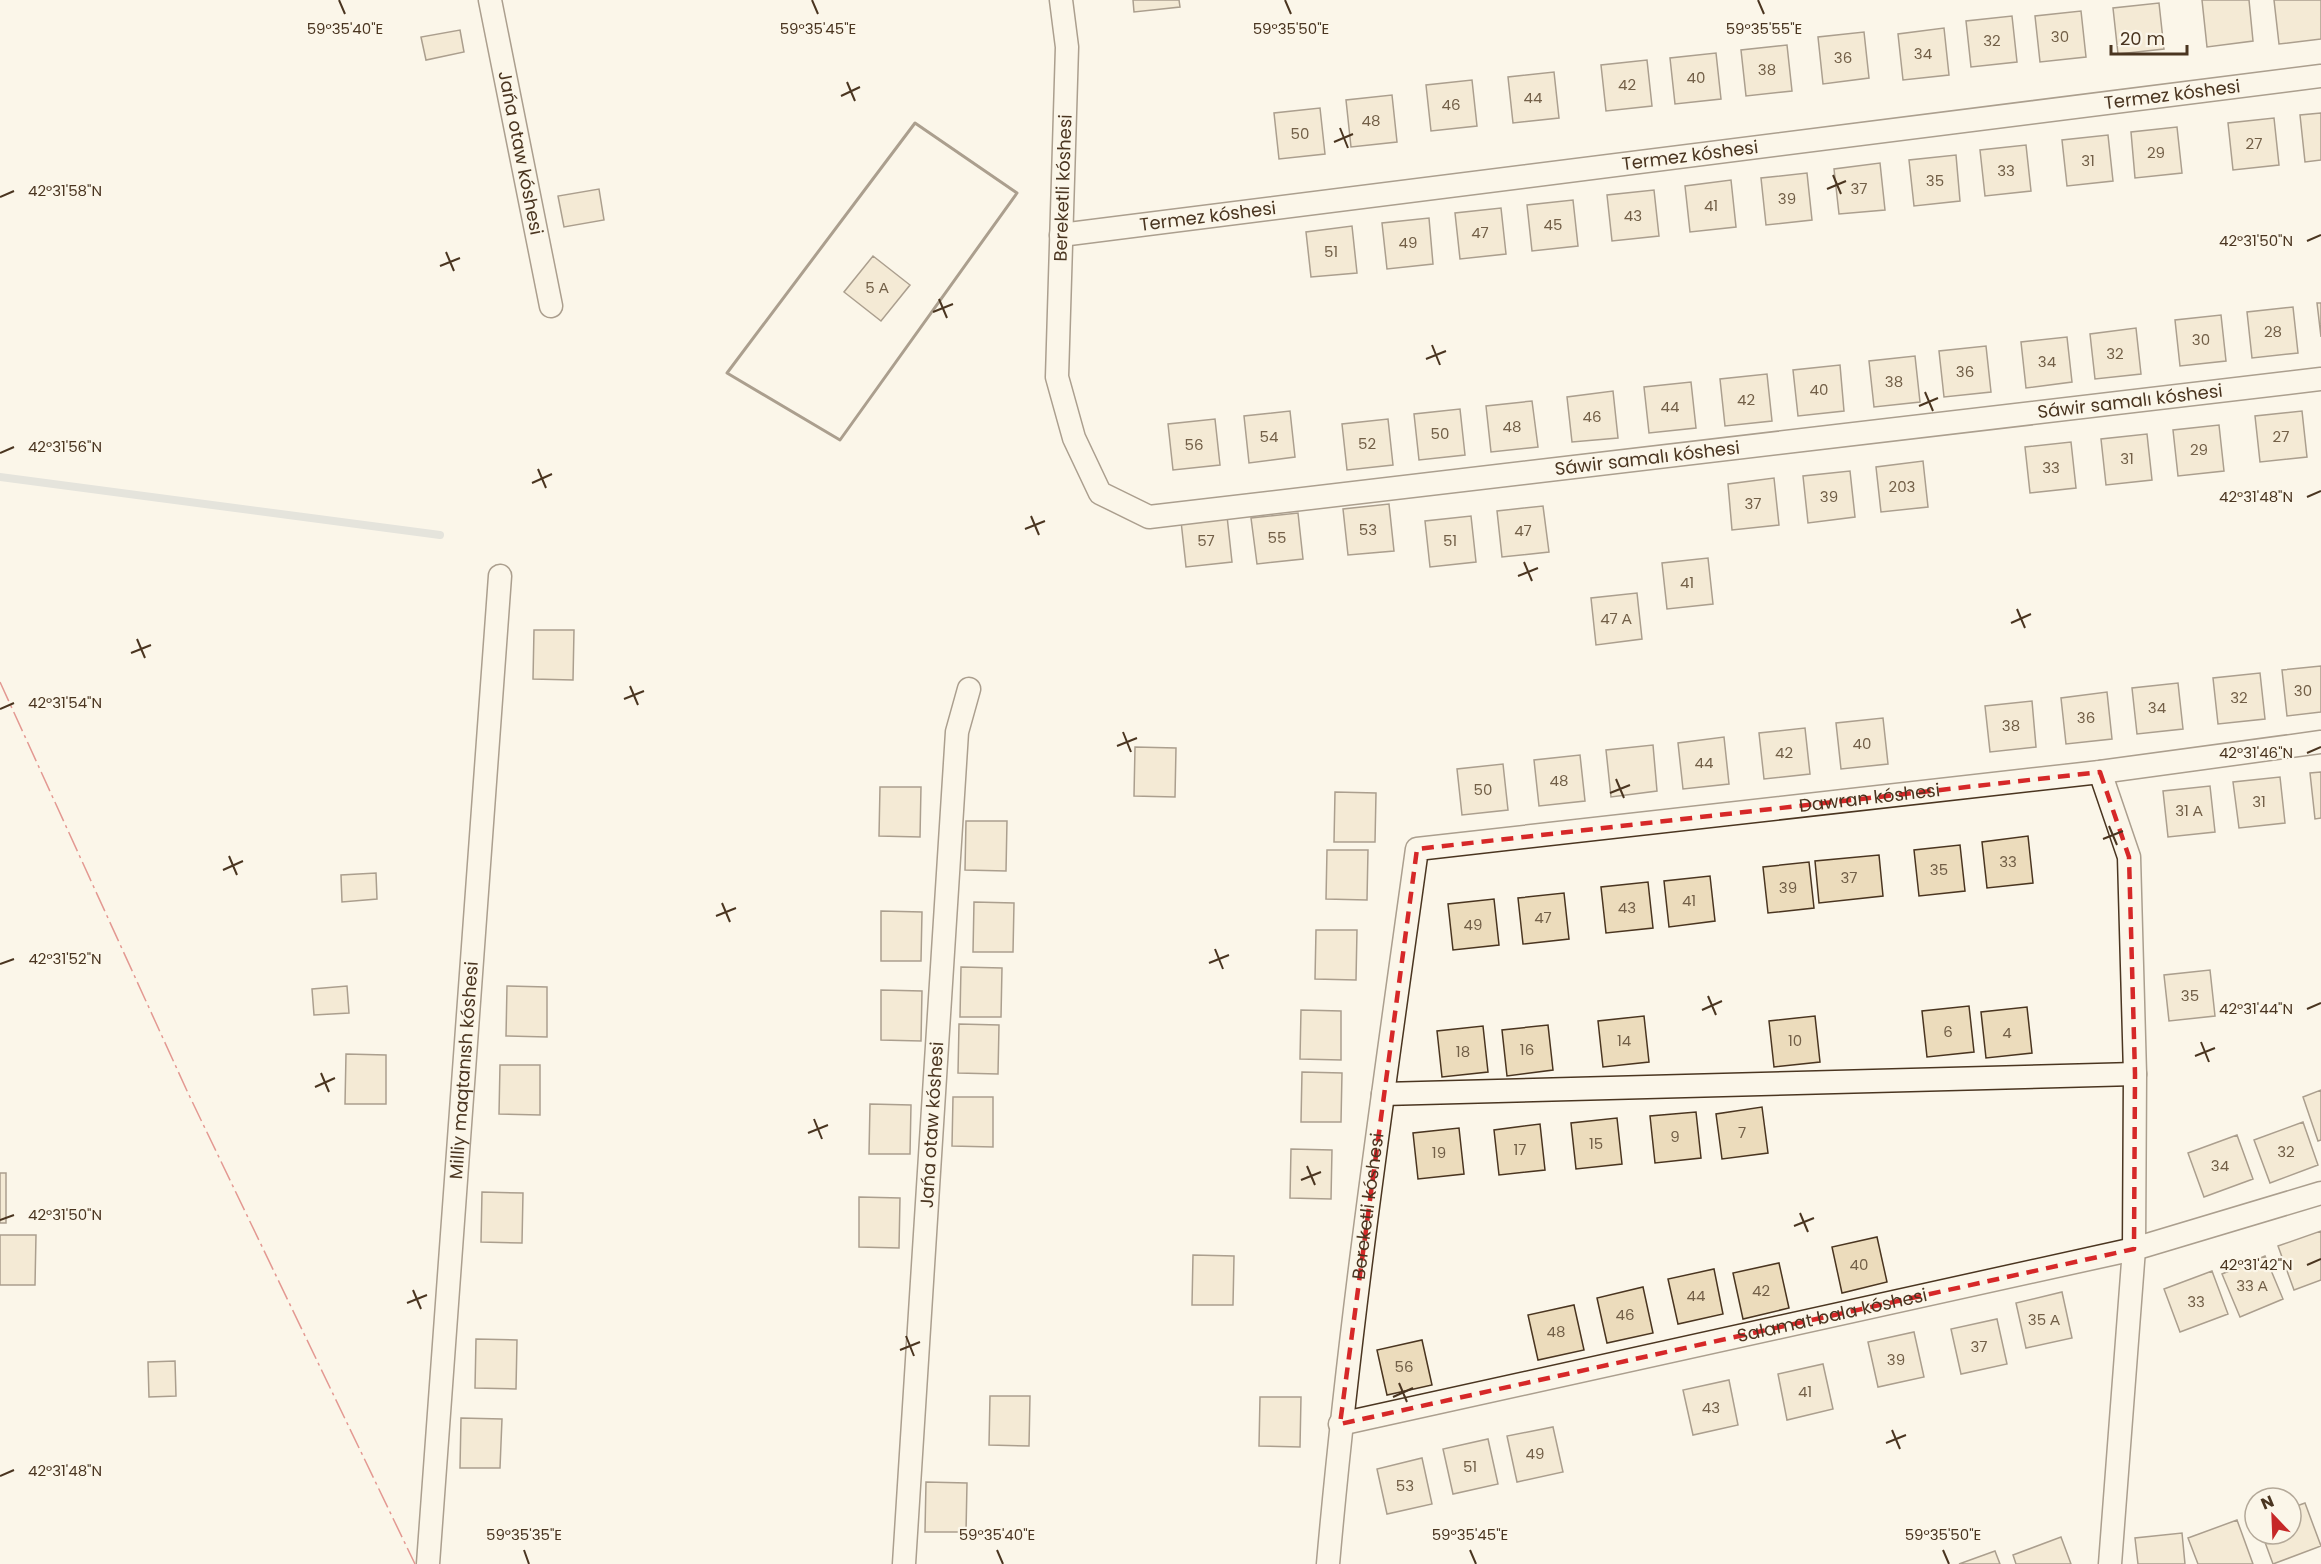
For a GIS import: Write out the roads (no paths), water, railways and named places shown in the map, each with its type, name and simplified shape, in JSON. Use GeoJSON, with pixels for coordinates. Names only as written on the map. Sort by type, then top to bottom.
{"type":"FeatureCollection","features":[{"type":"Feature","properties":{"kind":"street","name":"Jańa otaw kóshesi"},"geometry":{"type":"LineString","coordinates":[[490,0],[551,306]]}},
{"type":"Feature","properties":{"kind":"street","name":"Bereketli kóshesi"},"geometry":{"type":"LineString","coordinates":[[1057,377],[1067,47],[1061,0]]}},
{"type":"Feature","properties":{"kind":"street","name":"Termez kóshesi"},"geometry":{"type":"LineString","coordinates":[[1061,235],[2321,76]]}},
{"type":"Feature","properties":{"kind":"street","name":"Sáwir samalı kóshesi"},"geometry":{"type":"LineString","coordinates":[[1057,377],[1074,438],[1100,493],[1149,517],[2321,379]]}},
{"type":"Feature","properties":{"kind":"street","name":"Milliy maqtanısh kóshesi"},"geometry":{"type":"LineString","coordinates":[[428,1564],[500,576]]}},
{"type":"Feature","properties":{"kind":"street","name":"Jańa otaw kóshesi"},"geometry":{"type":"LineString","coordinates":[[904,1564],[957,732],[969,689]]}},
{"type":"Feature","properties":{"kind":"street","name":"Dawran kóshesi"},"geometry":{"type":"LineString","coordinates":[[1417,849],[2100,772],[2321,742]]}},
{"type":"Feature","properties":{"kind":"street"},"geometry":{"type":"LineString","coordinates":[[2100,772],[2128,857],[2135,1074],[2134,1249],[2110,1564]]}},
{"type":"Feature","properties":{"kind":"street","name":"Bereketli kóshesi"},"geometry":{"type":"LineString","coordinates":[[1328,1564],[1340,1424],[1417,849]]}},
{"type":"Feature","properties":{"kind":"street"},"geometry":{"type":"LineString","coordinates":[[1383,1094],[2135,1074]]}},
{"type":"Feature","properties":{"kind":"street","name":"Salamat bala kóshesi"},"geometry":{"type":"LineString","coordinates":[[1340,1424],[2134,1249],[2321,1193]]}},
{"type":"Feature","properties":{"kind":"waterway"},"geometry":{"type":"LineString","coordinates":[[0,477],[440,535]]}}]}
